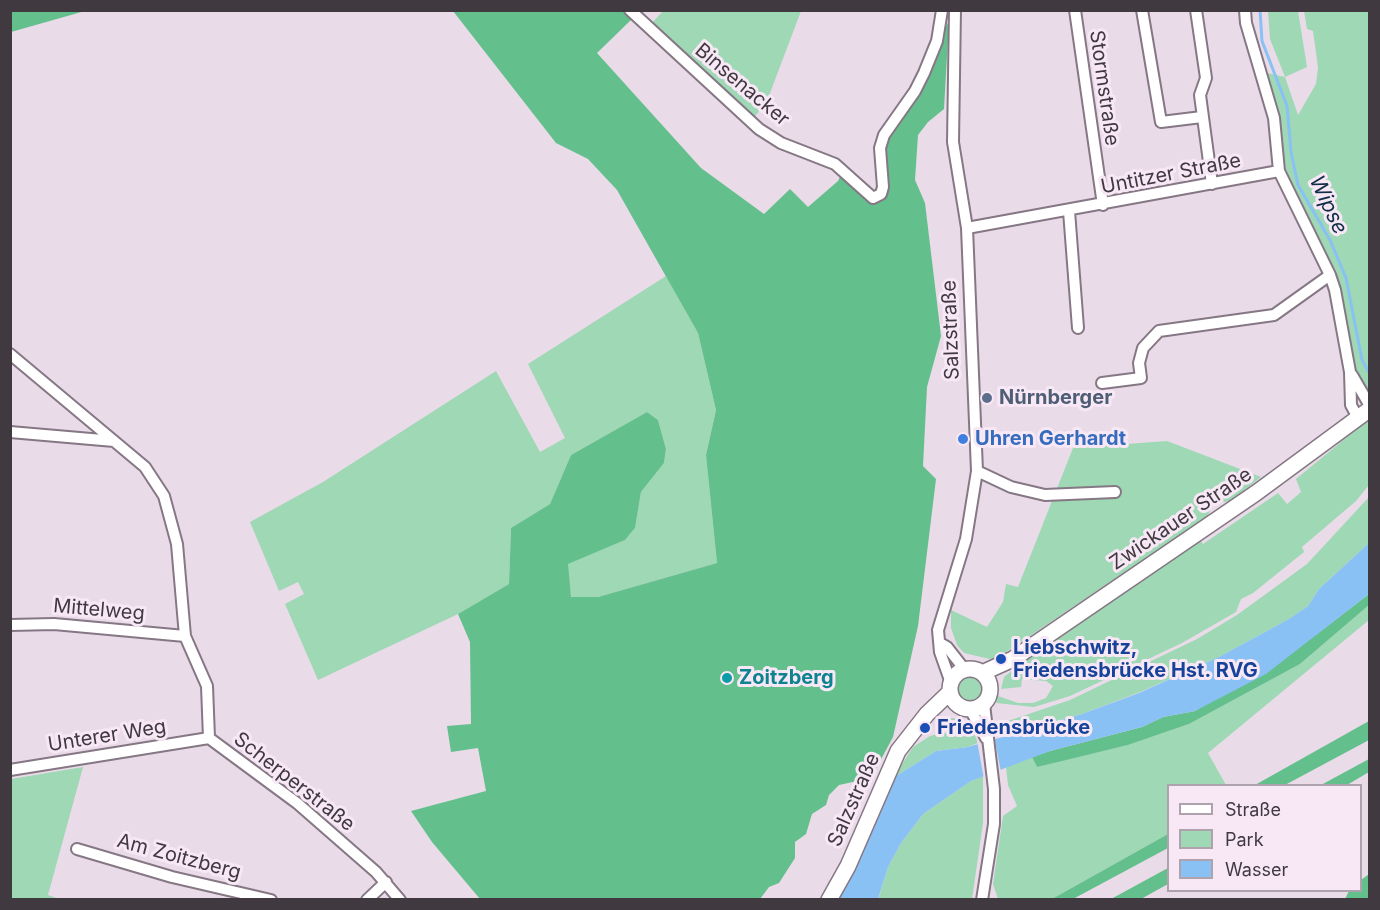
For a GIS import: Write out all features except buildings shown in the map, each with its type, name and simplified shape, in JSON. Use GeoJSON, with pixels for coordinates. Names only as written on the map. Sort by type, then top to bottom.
{"type":"FeatureCollection","features":[{"type":"Feature","properties":{"kind":"main road","name":"Zwickauer Straße"},"geometry":{"type":"LineString","coordinates":[[986,679],[1256,493],[1366,411]]}},
{"type":"Feature","properties":{"kind":"main road"},"geometry":{"type":"LineString","coordinates":[[965,670],[986,679],[989,695],[963,698],[957,675],[965,670]]}},
{"type":"Feature","properties":{"kind":"main road","name":"Salzstraße"},"geometry":{"type":"LineString","coordinates":[[829,900],[848,866],[898,751],[923,722],[963,698]]}},
{"type":"Feature","properties":{"kind":"street","name":"Binsenacker"},"geometry":{"type":"LineString","coordinates":[[630,10],[759,129],[781,143],[835,164],[873,198],[881,194],[883,187],[880,148],[884,135],[915,91],[924,73],[937,41],[942,10]]}},
{"type":"Feature","properties":{"kind":"street","name":"Salzstraße"},"geometry":{"type":"LineString","coordinates":[[955,10],[953,142],[967,228],[977,471],[966,538],[938,630],[940,652],[963,698]]}},
{"type":"Feature","properties":{"kind":"street","name":"Stormstraße"},"geometry":{"type":"LineString","coordinates":[[1075,10],[1103,205]]}},
{"type":"Feature","properties":{"kind":"street"},"geometry":{"type":"LineString","coordinates":[[1142,10],[1161,122],[1202,117]]}},
{"type":"Feature","properties":{"kind":"street"},"geometry":{"type":"LineString","coordinates":[[1196,10],[1206,78],[1200,95],[1202,117],[1212,184]]}},
{"type":"Feature","properties":{"kind":"street"},"geometry":{"type":"LineString","coordinates":[[1245,10],[1246,23],[1274,118],[1279,171],[1330,275],[1350,372],[1351,405],[1366,411]]}},
{"type":"Feature","properties":{"kind":"street","name":"Untitzer Straße"},"geometry":{"type":"LineString","coordinates":[[967,228],[1103,205],[1279,171]]}},
{"type":"Feature","properties":{"kind":"street"},"geometry":{"type":"LineString","coordinates":[[1069,211],[1078,328]]}},
{"type":"Feature","properties":{"kind":"street"},"geometry":{"type":"LineString","coordinates":[[1102,383],[1141,378],[1139,363],[1143,348],[1159,331],[1274,315],[1330,275]]}},
{"type":"Feature","properties":{"kind":"street","name":"Scherperstraße"},"geometry":{"type":"LineString","coordinates":[[10,354],[145,467],[164,496],[171,513],[180,560],[185,636],[207,686],[209,738],[297,803],[386,882],[400,900]]}},
{"type":"Feature","properties":{"kind":"street"},"geometry":{"type":"LineString","coordinates":[[1350,372],[1366,411]]}},
{"type":"Feature","properties":{"kind":"street"},"geometry":{"type":"LineString","coordinates":[[10,432],[115,441]]}},
{"type":"Feature","properties":{"kind":"street"},"geometry":{"type":"LineString","coordinates":[[977,471],[1011,487],[1045,495],[1115,492]]}},
{"type":"Feature","properties":{"kind":"street","name":"Mittelweg"},"geometry":{"type":"LineString","coordinates":[[10,625],[54,624],[185,636]]}},
{"type":"Feature","properties":{"kind":"street"},"geometry":{"type":"LineString","coordinates":[[940,643],[947,647],[965,670]]}},
{"type":"Feature","properties":{"kind":"street"},"geometry":{"type":"LineString","coordinates":[[963,698],[981,722],[993,768],[994,814],[984,897]]}},
{"type":"Feature","properties":{"kind":"street","name":"Unterer Weg"},"geometry":{"type":"LineString","coordinates":[[10,770],[209,738]]}},
{"type":"Feature","properties":{"kind":"street","name":"Am Zoitzberg"},"geometry":{"type":"LineString","coordinates":[[77,849],[172,877],[271,900]]}},
{"type":"Feature","properties":{"kind":"street"},"geometry":{"type":"LineString","coordinates":[[367,900],[386,882]]}},
{"type":"Feature","properties":{"kind":"green space"},"geometry":{"type":"Polygon","coordinates":[[[11,10],[85,10],[85,11],[11,32],[11,10]]]}},
{"type":"Feature","properties":{"kind":"green space"},"geometry":{"type":"Polygon","coordinates":[[[453,11],[623,11],[633,18],[597,53],[701,168],[764,214],[790,189],[808,207],[838,181],[842,172],[880,200],[882,141],[949,21],[944,109],[928,122],[918,135],[915,180],[925,203],[941,336],[927,387],[923,466],[936,479],[918,626],[893,737],[871,778],[839,785],[829,795],[826,805],[812,814],[806,834],[795,842],[795,858],[779,883],[769,887],[760,899],[480,899],[432,842],[411,811],[486,791],[478,748],[451,752],[447,726],[471,724],[470,642],[458,614],[509,584],[511,528],[550,504],[571,455],[647,412],[658,420],[666,449],[664,463],[641,492],[635,528],[625,540],[568,564],[571,597],[598,597],[717,563],[706,455],[716,410],[698,333],[617,190],[588,159],[556,143],[453,11]]]}},
{"type":"Feature","properties":{"kind":"green space"},"geometry":{"type":"Polygon","coordinates":[[[663,11],[801,11],[767,101],[753,119],[651,24],[663,11]]]}},
{"type":"Feature","properties":{"kind":"green space"},"geometry":{"type":"Polygon","coordinates":[[[1268,11],[1298,11],[1307,67],[1285,77],[1270,39],[1268,11]]]}},
{"type":"Feature","properties":{"kind":"green space"},"geometry":{"type":"Polygon","coordinates":[[[1304,11],[1369,11],[1370,398],[1353,373],[1335,280],[1288,183],[1276,108],[1263,72],[1285,77],[1298,115],[1316,84],[1318,67],[1313,31],[1307,29],[1304,11]]]}},
{"type":"Feature","properties":{"kind":"green space"},"geometry":{"type":"Polygon","coordinates":[[[666,276],[698,333],[716,410],[706,455],[717,563],[598,597],[571,597],[567,564],[625,540],[635,528],[641,492],[664,463],[666,449],[658,420],[647,412],[571,455],[550,504],[511,528],[509,584],[458,614],[318,680],[285,604],[304,594],[298,582],[279,591],[250,522],[323,482],[496,371],[540,452],[565,438],[528,364],[666,276]]]}},
{"type":"Feature","properties":{"kind":"green space"},"geometry":{"type":"Polygon","coordinates":[[[1369,419],[1369,485],[1356,501],[1302,547],[1304,552],[1253,593],[1241,599],[1236,612],[1182,643],[1070,696],[1034,707],[996,703],[998,696],[1018,703],[1033,703],[1046,698],[1053,686],[1046,681],[1022,679],[1021,687],[1001,689],[1004,677],[1050,641],[1199,539],[1203,544],[1278,493],[1287,504],[1301,492],[1296,479],[1369,419]]]}},
{"type":"Feature","properties":{"kind":"green space"},"geometry":{"type":"Polygon","coordinates":[[[1167,441],[1261,477],[1231,501],[1214,503],[1207,517],[994,660],[964,653],[957,645],[951,628],[951,610],[987,627],[1003,602],[1006,584],[1018,587],[1073,448],[1167,441]]]}},
{"type":"Feature","properties":{"kind":"green space"},"geometry":{"type":"Polygon","coordinates":[[[1369,497],[1369,543],[1319,589],[1308,606],[1289,619],[1219,657],[1140,692],[1082,714],[998,737],[996,725],[1070,700],[1197,639],[1237,615],[1307,564],[1369,497]]]}},
{"type":"Feature","properties":{"kind":"green space"},"geometry":{"type":"Polygon","coordinates":[[[1369,594],[1369,605],[1300,664],[1189,724],[1128,745],[1037,767],[1032,757],[1142,727],[1163,717],[1195,711],[1317,634],[1369,594]]]}},
{"type":"Feature","properties":{"kind":"green space"},"geometry":{"type":"Polygon","coordinates":[[[1369,605],[1369,620],[1208,753],[1225,784],[1167,784],[1167,835],[1052,899],[998,899],[993,884],[1003,816],[1017,806],[1008,785],[1006,767],[1032,757],[1037,767],[1128,745],[1189,724],[1300,664],[1369,605]]]}},
{"type":"Feature","properties":{"kind":"green space"},"geometry":{"type":"Polygon","coordinates":[[[969,676],[978,680],[982,689],[978,698],[969,702],[960,698],[956,689],[960,680],[969,676]]]}},
{"type":"Feature","properties":{"kind":"green space"},"geometry":{"type":"Polygon","coordinates":[[[951,718],[961,719],[972,728],[938,728],[951,718]]]}},
{"type":"Feature","properties":{"kind":"green space"},"geometry":{"type":"Polygon","coordinates":[[[1369,721],[1369,740],[1287,784],[1257,784],[1369,721]]]}},
{"type":"Feature","properties":{"kind":"green space"},"geometry":{"type":"Polygon","coordinates":[[[941,733],[974,733],[978,743],[968,747],[936,751],[893,778],[913,747],[930,736],[941,733]]]}},
{"type":"Feature","properties":{"kind":"green space"},"geometry":{"type":"Polygon","coordinates":[[[1369,759],[1369,772],[1349,784],[1323,784],[1369,759]]]}},
{"type":"Feature","properties":{"kind":"green space"},"geometry":{"type":"Polygon","coordinates":[[[83,767],[48,895],[59,899],[11,899],[11,779],[83,767]]]}},
{"type":"Feature","properties":{"kind":"green space"},"geometry":{"type":"Polygon","coordinates":[[[983,776],[983,823],[972,899],[878,900],[888,867],[901,843],[923,814],[971,781],[983,776]]]}},
{"type":"Feature","properties":{"kind":"green space"},"geometry":{"type":"Polygon","coordinates":[[[1167,835],[1167,849],[1073,899],[1052,899],[1167,835]]]}},
{"type":"Feature","properties":{"kind":"green space"},"geometry":{"type":"Polygon","coordinates":[[[1167,869],[1167,885],[1141,899],[1111,899],[1167,869]]]}},
{"type":"Feature","properties":{"kind":"green space"},"geometry":{"type":"Polygon","coordinates":[[[1369,874],[1369,899],[1345,899],[1348,892],[1362,892],[1362,879],[1369,874]]]}},
{"type":"Feature","properties":{"kind":"water"},"geometry":{"type":"Polygon","coordinates":[[[1369,543],[1369,594],[1266,674],[1195,711],[1163,717],[1142,727],[1050,751],[971,781],[923,814],[901,843],[888,867],[878,899],[837,900],[893,778],[936,751],[968,747],[1082,714],[1139,693],[1219,657],[1289,619],[1308,606],[1319,589],[1369,543]]]}},
{"type":"Feature","properties":{"kind":"pier"},"geometry":{"type":"Polygon","coordinates":[[[994,735],[1001,772],[984,779],[977,741],[994,735]]]}},
{"type":"Feature","properties":{"kind":"waterway","name":"Wipse"},"geometry":{"type":"LineString","coordinates":[[1260,10],[1262,41],[1287,106],[1291,152],[1298,185],[1330,240],[1346,278],[1362,360],[1370,374]]}},
{"type":"Feature","properties":{"kind":"place","name":"Nürnberger"},"geometry":{"type":"Point","coordinates":[987,398]}},
{"type":"Feature","properties":{"kind":"place","name":"Uhren Gerhardt"},"geometry":{"type":"Point","coordinates":[963,439]}},
{"type":"Feature","properties":{"kind":"place","name":"Liebschwitz, Friedensbrücke Hst. RVG"},"geometry":{"type":"Point","coordinates":[1001,659]}},
{"type":"Feature","properties":{"kind":"place","name":"Zoitzberg"},"geometry":{"type":"Point","coordinates":[727,678]}},
{"type":"Feature","properties":{"kind":"place","name":"Friedensbrücke"},"geometry":{"type":"Point","coordinates":[925,728]}}]}
